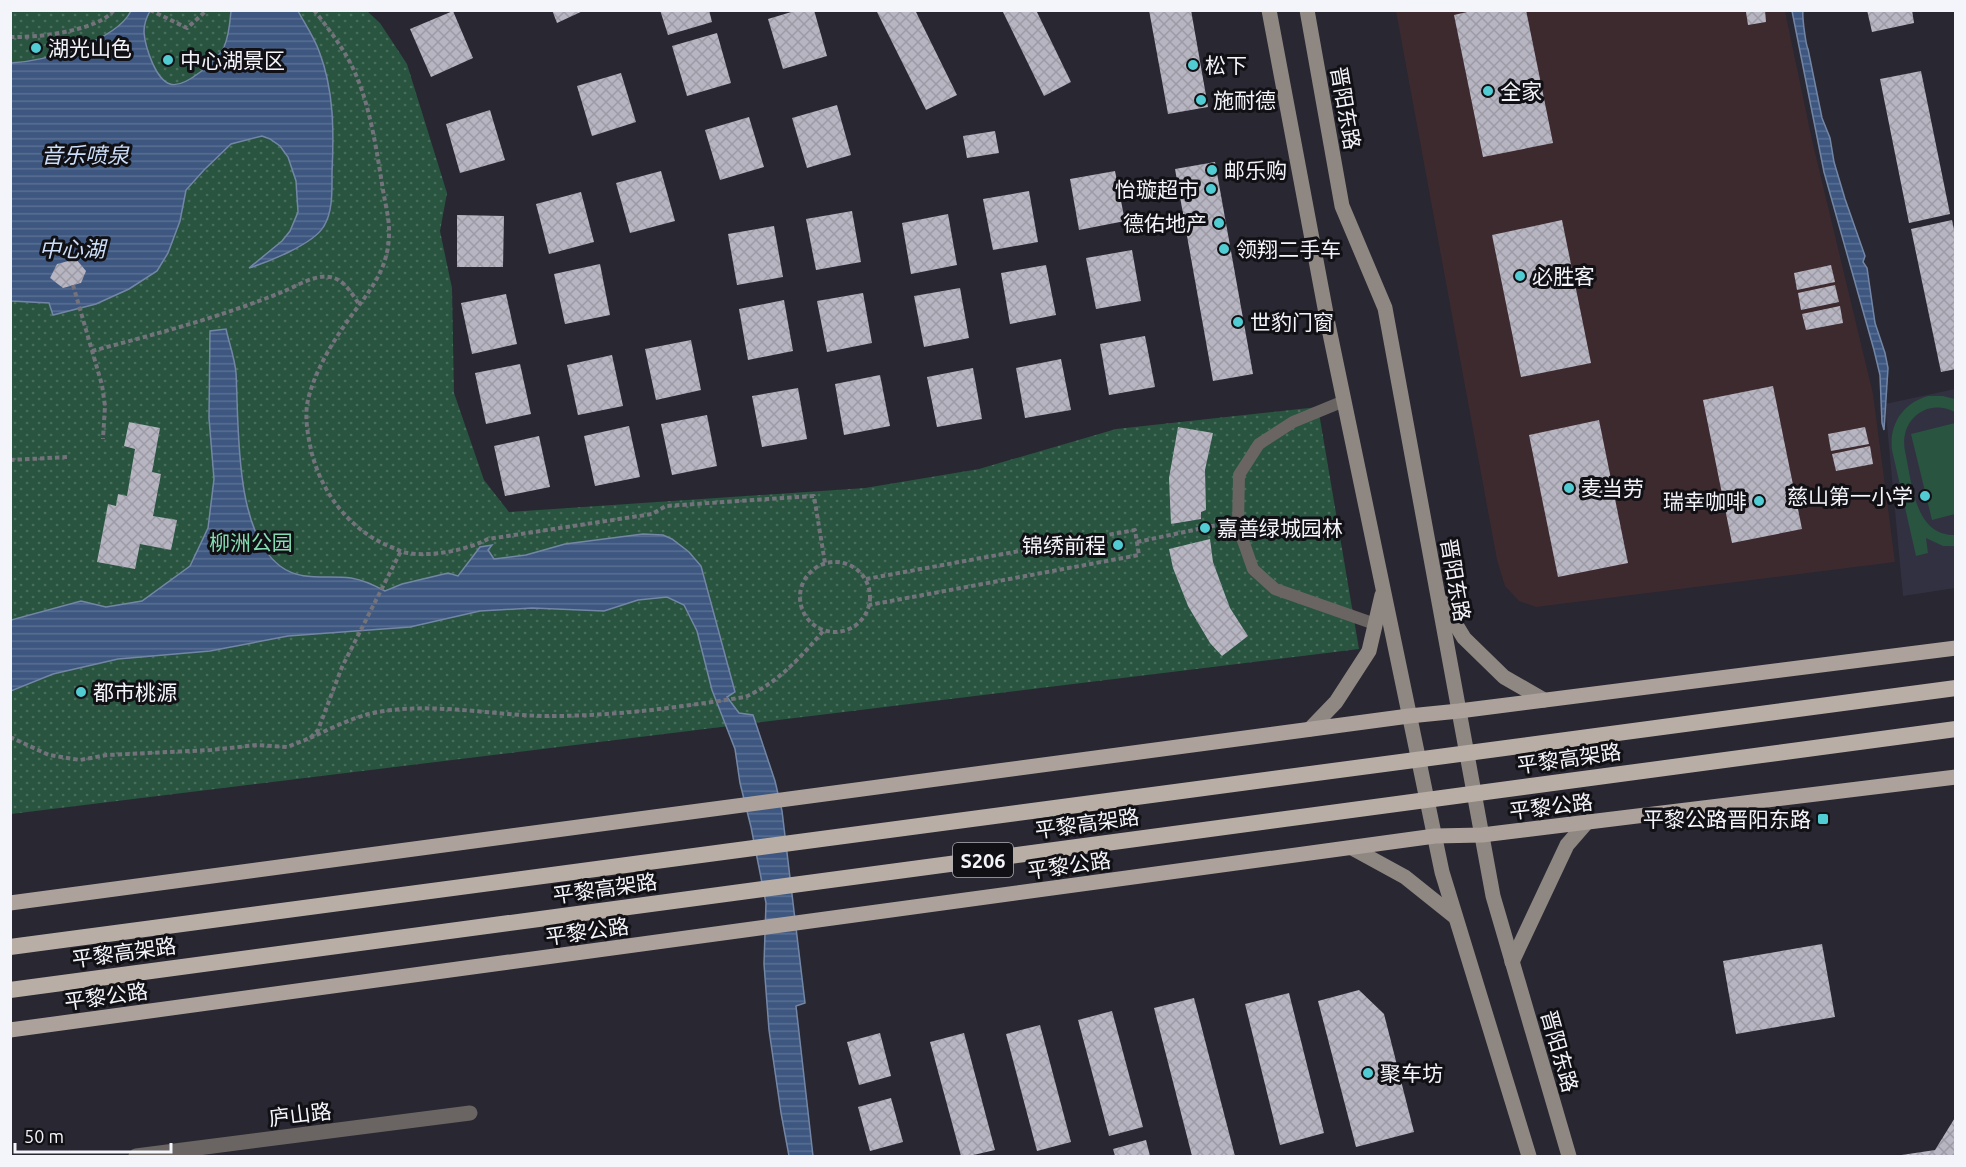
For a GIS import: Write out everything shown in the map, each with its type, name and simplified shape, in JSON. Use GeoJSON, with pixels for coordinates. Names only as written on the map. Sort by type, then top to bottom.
{"type":"FeatureCollection","features":[{"type":"Feature","properties":{"kind":"highway","name":"平黎高架路"},"geometry":{"type":"LineString","coordinates":[[10,947],[1956,688]]}},
{"type":"Feature","properties":{"kind":"highway","name":"平黎高架路"},"geometry":{"type":"LineString","coordinates":[[10,990],[1956,729]]}},
{"type":"Feature","properties":{"kind":"main road"},"geometry":{"type":"LineString","coordinates":[[1269,10],[1344,401],[1442,872],[1529,1156]]}},
{"type":"Feature","properties":{"kind":"main road","name":"晋阳东路"},"geometry":{"type":"LineString","coordinates":[[1307,10],[1342,206],[1385,308],[1493,897],[1569,1156]]}},
{"type":"Feature","properties":{"kind":"main road"},"geometry":{"type":"LineString","coordinates":[[1310,729],[1336,702],[1369,651],[1383,589]]}},
{"type":"Feature","properties":{"kind":"main road"},"geometry":{"type":"LineString","coordinates":[[1438,596],[1464,638],[1504,676],[1544,700]]}},
{"type":"Feature","properties":{"kind":"main road"},"geometry":{"type":"LineString","coordinates":[[10,903],[1409,716],[1956,648]]}},
{"type":"Feature","properties":{"kind":"main road","name":"平黎公路"},"geometry":{"type":"LineString","coordinates":[[10,1030],[1435,836],[1482,835],[1956,777]]}},
{"type":"Feature","properties":{"kind":"main road"},"geometry":{"type":"LineString","coordinates":[[1512,962],[1567,846],[1587,822]]}},
{"type":"Feature","properties":{"kind":"main road"},"geometry":{"type":"LineString","coordinates":[[1352,848],[1405,877],[1455,917]]}},
{"type":"Feature","properties":{"kind":"street","name":"庐山路"},"geometry":{"type":"LineString","coordinates":[[136,1156],[470,1113]]}},
{"type":"Feature","properties":{"kind":"lane"},"geometry":{"type":"LineString","coordinates":[[1344,401],[1293,422],[1259,444],[1239,475],[1238,526],[1253,569],[1275,589],[1375,624]]}},
{"type":"Feature","properties":{"kind":"path"},"geometry":{"type":"LineString","coordinates":[[10,37],[33,38],[68,31],[109,17],[114,10]]}},
{"type":"Feature","properties":{"kind":"path"},"geometry":{"type":"LineString","coordinates":[[150,10],[187,28],[207,10]]}},
{"type":"Feature","properties":{"kind":"path"},"geometry":{"type":"LineString","coordinates":[[314,10],[338,41],[356,76],[368,115],[390,229],[388,256],[378,278],[342,328],[317,373],[307,402],[310,443],[317,471],[332,499],[353,523],[378,542],[401,551],[408,553],[450,552],[474,547],[488,539],[652,514],[666,506],[814,496],[825,563]]}},
{"type":"Feature","properties":{"kind":"path"},"geometry":{"type":"LineString","coordinates":[[92,351],[198,321],[318,278],[330,277],[344,283],[360,304]]}},
{"type":"Feature","properties":{"kind":"path"},"geometry":{"type":"LineString","coordinates":[[73,285],[102,385],[105,406],[103,439]]}},
{"type":"Feature","properties":{"kind":"path"},"geometry":{"type":"LineString","coordinates":[[10,460],[69,456]]}},
{"type":"Feature","properties":{"kind":"path"},"geometry":{"type":"LineString","coordinates":[[1137,542],[1238,521]]}},
{"type":"Feature","properties":{"kind":"path"},"geometry":{"type":"LineString","coordinates":[[866,579],[1135,530],[1139,555],[869,605]]}},
{"type":"Feature","properties":{"kind":"path"},"geometry":{"type":"LineString","coordinates":[[310,738],[318,730],[342,667],[401,551]]}},
{"type":"Feature","properties":{"kind":"path"},"geometry":{"type":"LineString","coordinates":[[837,561],[849,564],[866,579],[870,590],[867,613],[851,629],[839,632],[824,630],[808,620],[802,610],[801,587],[806,576],[814,568],[837,561]]}},
{"type":"Feature","properties":{"kind":"path"},"geometry":{"type":"LineString","coordinates":[[10,737],[49,755],[80,760],[107,755],[211,750],[257,745],[287,747],[372,713],[402,708],[547,716],[594,716],[707,703],[745,697],[762,690],[801,658],[824,630]]}},
{"type":"Feature","properties":{"kind":"shaded area"},"geometry":{"type":"Polygon","coordinates":[[[1396,11],[1785,11],[1812,140],[1873,394],[1895,562],[1536,607],[1519,601],[1505,586],[1497,560],[1396,11]]]}},
{"type":"Feature","properties":{"kind":"shaded area","name":"慈山第一小学"},"geometry":{"type":"Polygon","coordinates":[[[1955,389],[1955,588],[1903,596],[1885,404],[1955,389]]]}},
{"type":"Feature","properties":{"kind":"green space","name":"柳洲公园"},"geometry":{"type":"Polygon","coordinates":[[[10,11],[367,11],[380,23],[407,64],[447,193],[440,231],[452,288],[454,393],[484,480],[509,512],[865,488],[979,469],[1116,429],[1318,407],[1359,649],[11,814],[10,11]]]}},
{"type":"Feature","properties":{"kind":"green space"},"geometry":{"type":"Polygon","coordinates":[[[1928,396],[1955,399],[1955,412],[1944,408],[1934,408],[1917,415],[1906,430],[1905,451],[1913,491],[1923,517],[1931,527],[1941,533],[1955,535],[1955,546],[1943,546],[1926,538],[1928,553],[1916,556],[1892,450],[1892,441],[1895,423],[1905,409],[1919,399],[1928,396]]]}},
{"type":"Feature","properties":{"kind":"green space"},"geometry":{"type":"Polygon","coordinates":[[[1955,423],[1955,514],[1932,520],[1911,434],[1955,423]]]}},
{"type":"Feature","properties":{"kind":"water","name":"中心湖"},"geometry":{"type":"Polygon","coordinates":[[[131,11],[150,11],[144,32],[146,45],[160,76],[170,84],[176,84],[192,78],[220,53],[227,38],[231,11],[298,11],[319,51],[328,81],[333,126],[332,193],[327,220],[319,233],[301,246],[249,268],[282,241],[290,231],[298,212],[296,181],[288,157],[280,146],[262,136],[231,144],[186,190],[180,221],[168,253],[157,271],[129,289],[96,304],[53,315],[49,303],[11,301],[11,63],[59,54],[95,41],[123,22],[131,11]]]}},
{"type":"Feature","properties":{"kind":"water"},"geometry":{"type":"Polygon","coordinates":[[[1792,11],[1803,11],[1805,37],[1822,118],[1830,138],[1834,162],[1845,199],[1865,256],[1863,262],[1867,268],[1875,323],[1888,368],[1884,430],[1880,375],[1824,172],[1792,11]]]}},
{"type":"Feature","properties":{"kind":"water"},"geometry":{"type":"Polygon","coordinates":[[[226,329],[235,368],[239,448],[247,504],[254,529],[265,550],[288,571],[305,576],[356,579],[385,591],[402,584],[448,573],[458,576],[480,547],[492,545],[488,550],[494,559],[526,555],[565,544],[643,534],[663,535],[672,539],[689,552],[701,566],[735,692],[727,697],[739,713],[753,715],[775,781],[782,811],[805,1003],[796,1006],[813,1156],[789,1156],[769,1030],[764,964],[766,903],[740,783],[735,749],[712,690],[697,631],[684,605],[667,597],[638,600],[604,611],[532,608],[480,611],[410,627],[288,636],[210,651],[118,659],[53,674],[11,691],[11,620],[81,601],[106,607],[142,601],[190,566],[208,528],[214,479],[209,418],[210,331],[226,329]]]}},
{"type":"Feature","properties":{"kind":"building"},"geometry":{"type":"Polygon","coordinates":[[[552,10],[585,10],[557,23],[552,10]]]}},
{"type":"Feature","properties":{"kind":"building"},"geometry":{"type":"Polygon","coordinates":[[[660,10],[709,10],[712,22],[668,35],[660,10]]]}},
{"type":"Feature","properties":{"kind":"building"},"geometry":{"type":"Polygon","coordinates":[[[798,10],[814,10],[827,56],[783,69],[768,19],[798,10]]]}},
{"type":"Feature","properties":{"kind":"building"},"geometry":{"type":"Polygon","coordinates":[[[876,10],[915,10],[957,95],[926,110],[876,10]]]}},
{"type":"Feature","properties":{"kind":"building"},"geometry":{"type":"Polygon","coordinates":[[[1002,10],[1036,10],[1071,82],[1044,96],[1002,10]]]}},
{"type":"Feature","properties":{"kind":"building"},"geometry":{"type":"Polygon","coordinates":[[[1149,10],[1191,10],[1208,107],[1168,114],[1149,10]]]}},
{"type":"Feature","properties":{"kind":"building"},"geometry":{"type":"Polygon","coordinates":[[[1476,10],[1526,10],[1553,143],[1483,157],[1454,15],[1476,10]]]}},
{"type":"Feature","properties":{"kind":"building"},"geometry":{"type":"Polygon","coordinates":[[[1765,10],[1766,22],[1748,25],[1746,12],[1765,10]]]}},
{"type":"Feature","properties":{"kind":"building"},"geometry":{"type":"Polygon","coordinates":[[[1867,10],[1912,10],[1914,23],[1872,32],[1867,10]]]}},
{"type":"Feature","properties":{"kind":"building"},"geometry":{"type":"Polygon","coordinates":[[[453,11],[473,58],[431,77],[410,29],[453,11]]]}},
{"type":"Feature","properties":{"kind":"building"},"geometry":{"type":"Polygon","coordinates":[[[717,33],[731,83],[687,96],[672,46],[717,33]]]}},
{"type":"Feature","properties":{"kind":"building"},"geometry":{"type":"Polygon","coordinates":[[[1921,71],[1950,214],[1909,223],[1880,79],[1921,71]]]}},
{"type":"Feature","properties":{"kind":"building"},"geometry":{"type":"Polygon","coordinates":[[[621,73],[636,122],[592,136],[577,86],[621,73]]]}},
{"type":"Feature","properties":{"kind":"building"},"geometry":{"type":"Polygon","coordinates":[[[837,105],[851,155],[807,168],[792,118],[837,105]]]}},
{"type":"Feature","properties":{"kind":"building"},"geometry":{"type":"Polygon","coordinates":[[[490,110],[505,160],[460,173],[446,124],[490,110]]]}},
{"type":"Feature","properties":{"kind":"building"},"geometry":{"type":"Polygon","coordinates":[[[749,117],[764,167],[720,180],[705,130],[749,117]]]}},
{"type":"Feature","properties":{"kind":"building"},"geometry":{"type":"Polygon","coordinates":[[[995,131],[999,153],[967,158],[963,136],[995,131]]]}},
{"type":"Feature","properties":{"kind":"building"},"geometry":{"type":"Polygon","coordinates":[[[1215,162],[1253,374],[1213,381],[1175,169],[1215,162]]]}},
{"type":"Feature","properties":{"kind":"building"},"geometry":{"type":"Polygon","coordinates":[[[661,171],[675,221],[630,233],[616,183],[661,171]]]}},
{"type":"Feature","properties":{"kind":"building"},"geometry":{"type":"Polygon","coordinates":[[[1115,171],[1125,221],[1079,230],[1070,179],[1115,171]]]}},
{"type":"Feature","properties":{"kind":"building"},"geometry":{"type":"Polygon","coordinates":[[[1029,191],[1038,242],[993,250],[983,199],[1029,191]]]}},
{"type":"Feature","properties":{"kind":"building"},"geometry":{"type":"Polygon","coordinates":[[[581,192],[594,242],[549,254],[536,204],[581,192]]]}},
{"type":"Feature","properties":{"kind":"building"},"geometry":{"type":"Polygon","coordinates":[[[852,211],[861,262],[816,270],[806,219],[852,211]]]}},
{"type":"Feature","properties":{"kind":"building"},"geometry":{"type":"Polygon","coordinates":[[[948,214],[957,265],[911,274],[902,223],[948,214]]]}},
{"type":"Feature","properties":{"kind":"building"},"geometry":{"type":"Polygon","coordinates":[[[457,215],[504,216],[503,267],[457,267],[457,215]]]}},
{"type":"Feature","properties":{"kind":"building"},"geometry":{"type":"Polygon","coordinates":[[[1562,220],[1591,363],[1521,377],[1492,235],[1562,220]]]}},
{"type":"Feature","properties":{"kind":"building"},"geometry":{"type":"Polygon","coordinates":[[[1952,220],[1956,239],[1956,369],[1941,372],[1911,229],[1952,220]]]}},
{"type":"Feature","properties":{"kind":"building"},"geometry":{"type":"Polygon","coordinates":[[[774,226],[783,277],[737,285],[728,234],[774,226]]]}},
{"type":"Feature","properties":{"kind":"building"},"geometry":{"type":"Polygon","coordinates":[[[1132,250],[1141,301],[1096,309],[1086,258],[1132,250]]]}},
{"type":"Feature","properties":{"kind":"building"},"geometry":{"type":"Polygon","coordinates":[[[76,259],[86,271],[81,283],[63,288],[50,278],[57,264],[76,259]]]}},
{"type":"Feature","properties":{"kind":"building"},"geometry":{"type":"Polygon","coordinates":[[[600,264],[610,315],[565,324],[554,274],[600,264]]]}},
{"type":"Feature","properties":{"kind":"building"},"geometry":{"type":"Polygon","coordinates":[[[1046,265],[1056,315],[1010,324],[1001,273],[1046,265]]]}},
{"type":"Feature","properties":{"kind":"building"},"geometry":{"type":"Polygon","coordinates":[[[1831,265],[1835,282],[1797,290],[1794,273],[1831,265]]]}},
{"type":"Feature","properties":{"kind":"building"},"geometry":{"type":"Polygon","coordinates":[[[1835,285],[1839,302],[1801,310],[1798,293],[1835,285]]]}},
{"type":"Feature","properties":{"kind":"building"},"geometry":{"type":"Polygon","coordinates":[[[960,288],[969,338],[924,347],[914,296],[960,288]]]}},
{"type":"Feature","properties":{"kind":"building"},"geometry":{"type":"Polygon","coordinates":[[[863,293],[872,343],[827,352],[817,301],[863,293]]]}},
{"type":"Feature","properties":{"kind":"building"},"geometry":{"type":"Polygon","coordinates":[[[506,294],[517,344],[472,354],[461,303],[506,294]]]}},
{"type":"Feature","properties":{"kind":"building"},"geometry":{"type":"Polygon","coordinates":[[[784,300],[793,351],[748,360],[739,309],[784,300]]]}},
{"type":"Feature","properties":{"kind":"building"},"geometry":{"type":"Polygon","coordinates":[[[1840,306],[1843,323],[1806,330],[1802,314],[1840,306]]]}},
{"type":"Feature","properties":{"kind":"building"},"geometry":{"type":"Polygon","coordinates":[[[1145,336],[1155,387],[1109,395],[1100,344],[1145,336]]]}},
{"type":"Feature","properties":{"kind":"building"},"geometry":{"type":"Polygon","coordinates":[[[691,340],[701,390],[656,400],[645,349],[691,340]]]}},
{"type":"Feature","properties":{"kind":"building"},"geometry":{"type":"Polygon","coordinates":[[[612,355],[623,406],[578,415],[567,365],[612,355]]]}},
{"type":"Feature","properties":{"kind":"building"},"geometry":{"type":"Polygon","coordinates":[[[1061,359],[1071,410],[1025,418],[1016,368],[1061,359]]]}},
{"type":"Feature","properties":{"kind":"building"},"geometry":{"type":"Polygon","coordinates":[[[520,364],[531,414],[486,424],[475,373],[520,364]]]}},
{"type":"Feature","properties":{"kind":"building"},"geometry":{"type":"Polygon","coordinates":[[[973,368],[982,419],[937,427],[927,377],[973,368]]]}},
{"type":"Feature","properties":{"kind":"building"},"geometry":{"type":"Polygon","coordinates":[[[880,375],[890,426],[844,435],[835,384],[880,375]]]}},
{"type":"Feature","properties":{"kind":"building"},"geometry":{"type":"Polygon","coordinates":[[[1773,386],[1802,529],[1732,543],[1703,400],[1773,386]]]}},
{"type":"Feature","properties":{"kind":"building"},"geometry":{"type":"Polygon","coordinates":[[[798,388],[807,439],[762,447],[752,396],[798,388]]]}},
{"type":"Feature","properties":{"kind":"building"},"geometry":{"type":"Polygon","coordinates":[[[707,415],[717,466],[672,475],[661,424],[707,415]]]}},
{"type":"Feature","properties":{"kind":"building"},"geometry":{"type":"Polygon","coordinates":[[[1599,420],[1628,563],[1558,577],[1529,435],[1599,420]]]}},
{"type":"Feature","properties":{"kind":"building"},"geometry":{"type":"Polygon","coordinates":[[[129,422],[160,428],[152,472],[161,474],[153,516],[177,520],[171,550],[140,544],[135,569],[97,562],[108,504],[116,506],[118,494],[127,496],[135,449],[124,446],[129,422]]]}},
{"type":"Feature","properties":{"kind":"building"},"geometry":{"type":"Polygon","coordinates":[[[629,426],[640,477],[595,486],[584,436],[629,426]]]}},
{"type":"Feature","properties":{"kind":"building"},"geometry":{"type":"Polygon","coordinates":[[[1178,427],[1213,433],[1205,470],[1206,510],[1201,512],[1201,519],[1171,524],[1169,478],[1178,427]]]}},
{"type":"Feature","properties":{"kind":"building"},"geometry":{"type":"Polygon","coordinates":[[[1865,427],[1869,444],[1831,451],[1828,434],[1865,427]]]}},
{"type":"Feature","properties":{"kind":"building"},"geometry":{"type":"Polygon","coordinates":[[[539,436],[550,487],[505,496],[494,446],[539,436]]]}},
{"type":"Feature","properties":{"kind":"building"},"geometry":{"type":"Polygon","coordinates":[[[1870,446],[1873,464],[1836,471],[1832,454],[1870,446]]]}},
{"type":"Feature","properties":{"kind":"building"},"geometry":{"type":"Polygon","coordinates":[[[1210,539],[1213,562],[1230,608],[1248,636],[1222,656],[1210,643],[1188,606],[1173,568],[1169,549],[1210,539]]]}},
{"type":"Feature","properties":{"kind":"building"},"geometry":{"type":"Polygon","coordinates":[[[1822,944],[1835,1017],[1736,1034],[1723,961],[1822,944]]]}},
{"type":"Feature","properties":{"kind":"building","name":"聚车坊"},"geometry":{"type":"Polygon","coordinates":[[[1359,990],[1384,1014],[1414,1132],[1356,1147],[1318,1001],[1359,990]]]}},
{"type":"Feature","properties":{"kind":"building"},"geometry":{"type":"Polygon","coordinates":[[[1289,993],[1324,1133],[1280,1145],[1245,1004],[1289,993]]]}},
{"type":"Feature","properties":{"kind":"building"},"geometry":{"type":"Polygon","coordinates":[[[1194,998],[1235,1156],[1192,1156],[1154,1008],[1194,998]]]}},
{"type":"Feature","properties":{"kind":"building"},"geometry":{"type":"Polygon","coordinates":[[[1112,1011],[1143,1127],[1109,1136],[1078,1020],[1112,1011]]]}},
{"type":"Feature","properties":{"kind":"building"},"geometry":{"type":"Polygon","coordinates":[[[1040,1025],[1071,1142],[1037,1151],[1006,1034],[1040,1025]]]}},
{"type":"Feature","properties":{"kind":"building"},"geometry":{"type":"Polygon","coordinates":[[[880,1033],[891,1076],[859,1085],[847,1042],[880,1033]]]}},
{"type":"Feature","properties":{"kind":"building"},"geometry":{"type":"Polygon","coordinates":[[[964,1033],[995,1150],[969,1156],[961,1156],[930,1042],[964,1033]]]}},
{"type":"Feature","properties":{"kind":"building"},"geometry":{"type":"Polygon","coordinates":[[[891,1098],[903,1142],[870,1151],[858,1107],[891,1098]]]}},
{"type":"Feature","properties":{"kind":"building"},"geometry":{"type":"Polygon","coordinates":[[[1956,1116],[1956,1156],[1895,1156],[1935,1150],[1956,1116]]]}},
{"type":"Feature","properties":{"kind":"building"},"geometry":{"type":"Polygon","coordinates":[[[1146,1140],[1150,1156],[1115,1156],[1113,1149],[1146,1140]]]}},
{"type":"Feature","properties":{"kind":"place","name":"湖光山色"},"geometry":{"type":"Point","coordinates":[36,48]}},
{"type":"Feature","properties":{"kind":"place","name":"中心湖景区"},"geometry":{"type":"Point","coordinates":[168,60]}},
{"type":"Feature","properties":{"kind":"place","name":"松下"},"geometry":{"type":"Point","coordinates":[1193,65]}},
{"type":"Feature","properties":{"kind":"place","name":"全家"},"geometry":{"type":"Point","coordinates":[1488,91]}},
{"type":"Feature","properties":{"kind":"place","name":"施耐德"},"geometry":{"type":"Point","coordinates":[1201,100]}},
{"type":"Feature","properties":{"kind":"place","name":"邮乐购"},"geometry":{"type":"Point","coordinates":[1212,170]}},
{"type":"Feature","properties":{"kind":"place","name":"怡璇超市"},"geometry":{"type":"Point","coordinates":[1211,189]}},
{"type":"Feature","properties":{"kind":"place","name":"德佑地产"},"geometry":{"type":"Point","coordinates":[1219,223]}},
{"type":"Feature","properties":{"kind":"place","name":"领翔二手车"},"geometry":{"type":"Point","coordinates":[1224,249]}},
{"type":"Feature","properties":{"kind":"place","name":"必胜客"},"geometry":{"type":"Point","coordinates":[1520,276]}},
{"type":"Feature","properties":{"kind":"place","name":"世豹门窗"},"geometry":{"type":"Point","coordinates":[1238,322]}},
{"type":"Feature","properties":{"kind":"place","name":"麦当劳"},"geometry":{"type":"Point","coordinates":[1569,488]}},
{"type":"Feature","properties":{"kind":"place","name":"慈山第一小学"},"geometry":{"type":"Point","coordinates":[1925,496]}},
{"type":"Feature","properties":{"kind":"place","name":"瑞幸咖啡"},"geometry":{"type":"Point","coordinates":[1759,501]}},
{"type":"Feature","properties":{"kind":"place","name":"嘉善绿城园林"},"geometry":{"type":"Point","coordinates":[1205,528]}},
{"type":"Feature","properties":{"kind":"place","name":"锦绣前程"},"geometry":{"type":"Point","coordinates":[1118,545]}},
{"type":"Feature","properties":{"kind":"place","name":"都市桃源"},"geometry":{"type":"Point","coordinates":[81,692]}},
{"type":"Feature","properties":{"kind":"place","name":"平黎公路晋阳东路"},"geometry":{"type":"Point","coordinates":[1823,819]}},
{"type":"Feature","properties":{"kind":"place","name":"聚车坊"},"geometry":{"type":"Point","coordinates":[1368,1073]}},
{"type":"Feature","properties":{"kind":"water label","name":"音乐喷泉"},"geometry":{"type":"Point","coordinates":[85,154]}}]}
